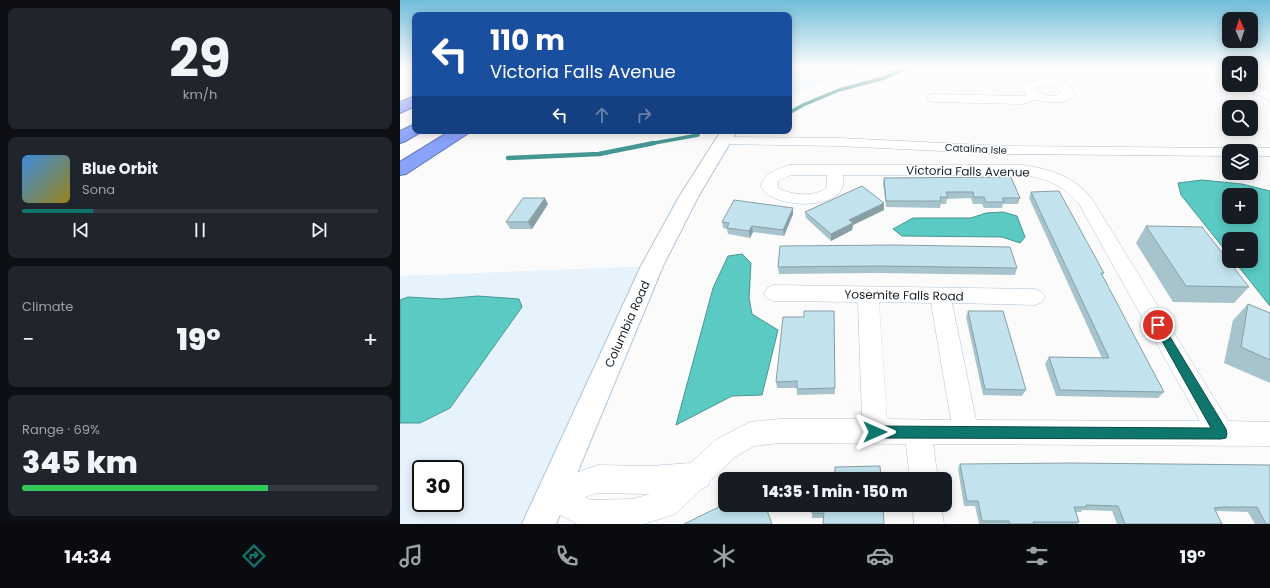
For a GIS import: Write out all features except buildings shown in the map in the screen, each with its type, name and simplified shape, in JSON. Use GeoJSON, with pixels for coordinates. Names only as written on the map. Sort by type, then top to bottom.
{"type":"FeatureCollection","features":[{"type":"Feature","properties":{"kind":"highway"},"geometry":{"type":"LineString","coordinates":[[400,108],[412,102]]}},
{"type":"Feature","properties":{"kind":"highway"},"geometry":{"type":"LineString","coordinates":[[400,138],[412,131]]}},
{"type":"Feature","properties":{"kind":"highway"},"geometry":{"type":"LineString","coordinates":[[400,170],[456,134]]}},
{"type":"Feature","properties":{"kind":"street"},"geometry":{"type":"LineString","coordinates":[[1031,91],[1037,96]]}},
{"type":"Feature","properties":{"kind":"street"},"geometry":{"type":"LineString","coordinates":[[933,98],[1022,100],[1037,96],[1054,99],[1066,97],[1069,94],[1068,91]]}},
{"type":"Feature","properties":{"kind":"street"},"geometry":{"type":"LineString","coordinates":[[1260,92],[1259,97],[1270,108]]}},
{"type":"Feature","properties":{"kind":"street","name":"Catalina Isle"},"geometry":{"type":"LineString","coordinates":[[726,136],[1004,150],[1222,152]]}},
{"type":"Feature","properties":{"kind":"street","name":"Columbia Road"},"geometry":{"type":"LineString","coordinates":[[539,524],[652,266],[675,220],[726,136]]}},
{"type":"Feature","properties":{"kind":"street"},"geometry":{"type":"LineString","coordinates":[[1258,152],[1270,152]]}},
{"type":"Feature","properties":{"kind":"street","name":"Victoria Falls Avenue"},"geometry":{"type":"LineString","coordinates":[[835,170],[1022,170],[1044,173],[1067,183],[1079,193],[1086,202],[1221,434]]}},
{"type":"Feature","properties":{"kind":"street","name":"Yosemite Falls Road"},"geometry":{"type":"LineString","coordinates":[[774,293],[1035,297]]}},
{"type":"Feature","properties":{"kind":"street"},"geometry":{"type":"LineString","coordinates":[[868,295],[875,432]]}},
{"type":"Feature","properties":{"kind":"street"},"geometry":{"type":"LineString","coordinates":[[940,296],[966,432]]}},
{"type":"Feature","properties":{"kind":"street"},"geometry":{"type":"LineString","coordinates":[[552,495],[588,514],[632,513],[665,504],[698,476],[726,448],[750,434],[780,431],[1270,434]]}},
{"type":"Feature","properties":{"kind":"street"},"geometry":{"type":"LineString","coordinates":[[918,432],[923,472]]}},
{"type":"Feature","properties":{"kind":"street"},"geometry":{"type":"LineString","coordinates":[[928,512],[929,524]]}},
{"type":"Feature","properties":{"kind":"shaded area"},"geometry":{"type":"Polygon","coordinates":[[[792,91],[801,91],[792,95],[792,91]]]}},
{"type":"Feature","properties":{"kind":"shaded area"},"geometry":{"type":"Polygon","coordinates":[[[652,266],[539,524],[400,524],[400,276],[652,266]]]}},
{"type":"Feature","properties":{"kind":"water"},"geometry":{"type":"Polygon","coordinates":[[[1202,180],[1242,184],[1258,188],[1270,191],[1270,306],[1240,268],[1258,268],[1258,232],[1222,232],[1222,246],[1181,195],[1178,183],[1202,180]]]}},
{"type":"Feature","properties":{"kind":"water"},"geometry":{"type":"Polygon","coordinates":[[[1003,212],[1017,216],[1025,237],[1020,243],[1002,237],[902,236],[893,229],[913,218],[971,218],[986,213],[1003,212]]]}},
{"type":"Feature","properties":{"kind":"water"},"geometry":{"type":"Polygon","coordinates":[[[742,254],[751,263],[749,298],[752,314],[778,330],[762,395],[732,396],[676,425],[713,288],[728,256],[742,254]]]}},
{"type":"Feature","properties":{"kind":"water"},"geometry":{"type":"Polygon","coordinates":[[[478,296],[519,299],[522,307],[450,408],[420,423],[400,423],[400,300],[408,297],[442,299],[478,296]]]}},
{"type":"Feature","properties":{"kind":"waterway"},"geometry":{"type":"LineString","coordinates":[[792,111],[836,91]]}},
{"type":"Feature","properties":{"kind":"waterway"},"geometry":{"type":"LineString","coordinates":[[649,144],[698,135]]}},
{"type":"Feature","properties":{"kind":"waterway"},"geometry":{"type":"LineString","coordinates":[[649,144],[654,143]]}},
{"type":"Feature","properties":{"kind":"waterway"},"geometry":{"type":"LineString","coordinates":[[508,158],[599,154],[649,144]]}},
{"type":"Feature","properties":{"kind":"route"},"geometry":{"type":"LineString","coordinates":[[875,432],[1221,434],[1158,325]]}}]}
